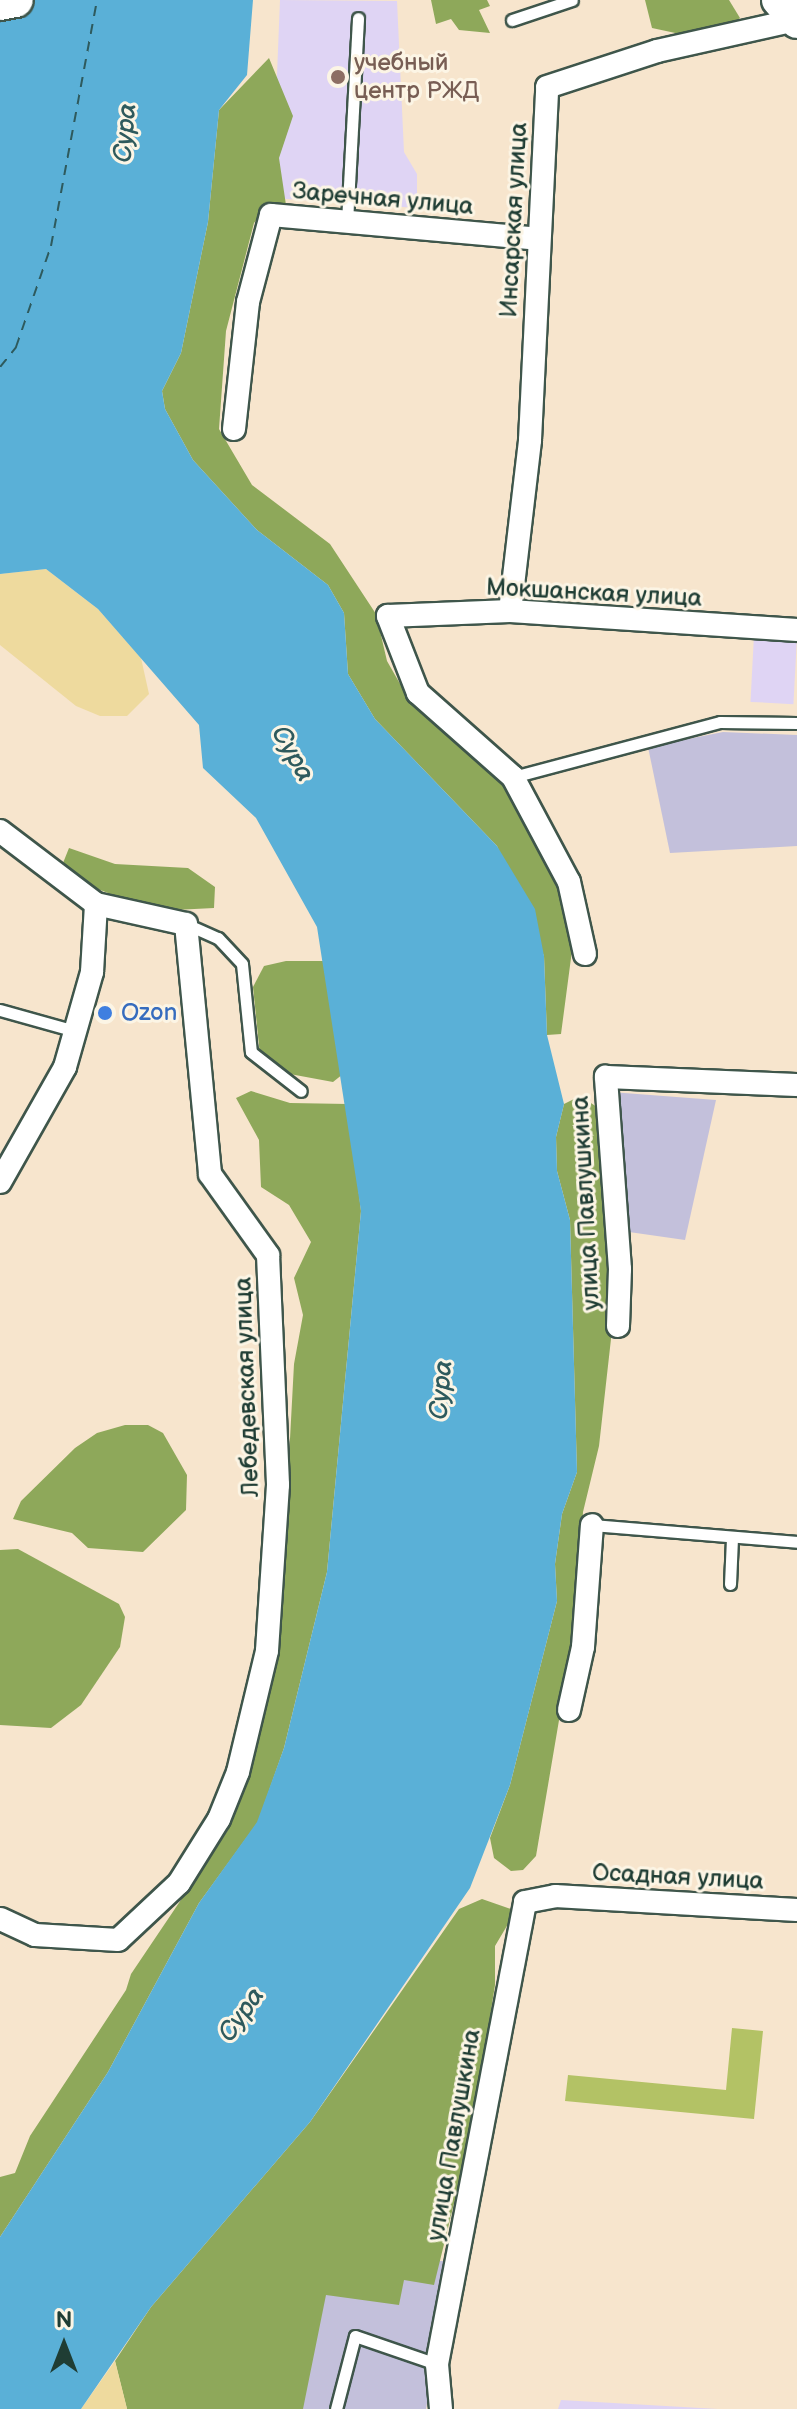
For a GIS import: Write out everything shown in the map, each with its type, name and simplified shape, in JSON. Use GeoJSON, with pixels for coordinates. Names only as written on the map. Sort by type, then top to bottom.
{"type":"FeatureCollection","features":[{"type":"Feature","properties":{"kind":"main road"},"geometry":{"type":"LineString","coordinates":[[0,3],[16,0]]}},
{"type":"Feature","properties":{"kind":"street","name":"Инсарская улица"},"geometry":{"type":"LineString","coordinates":[[510,611],[530,440],[547,87],[657,51],[790,14]]}},
{"type":"Feature","properties":{"kind":"street","name":"Заречная улица"},"geometry":{"type":"LineString","coordinates":[[234,429],[248,302],[271,215],[538,239]]}},
{"type":"Feature","properties":{"kind":"street","name":"Мокшанская улица"},"geometry":{"type":"LineString","coordinates":[[513,777],[418,693],[388,616],[510,611],[797,630]]}},
{"type":"Feature","properties":{"kind":"street"},"geometry":{"type":"LineString","coordinates":[[513,777],[569,882],[585,954]]}},
{"type":"Feature","properties":{"kind":"street"},"geometry":{"type":"LineString","coordinates":[[0,831],[96,904],[186,924]]}},
{"type":"Feature","properties":{"kind":"street"},"geometry":{"type":"LineString","coordinates":[[0,1182],[65,1067],[92,972],[96,904]]}},
{"type":"Feature","properties":{"kind":"street","name":"Лебедевская улица"},"geometry":{"type":"LineString","coordinates":[[0,1919],[35,1935],[118,1940],[179,1883],[219,1819],[238,1772],[268,1636],[278,1485],[277,1355],[268,1255],[210,1174],[186,924]]}},
{"type":"Feature","properties":{"kind":"street","name":"улица Павлушкина"},"geometry":{"type":"LineString","coordinates":[[618,1326],[620,1269],[606,1077],[797,1085]]}},
{"type":"Feature","properties":{"kind":"street"},"geometry":{"type":"LineString","coordinates":[[569,1710],[583,1647],[592,1525]]}},
{"type":"Feature","properties":{"kind":"street","name":"улица Павлушкина"},"geometry":{"type":"LineString","coordinates":[[441,2409],[437,2364],[515,1938],[525,1902],[555,1896]]}},
{"type":"Feature","properties":{"kind":"street","name":"Осадная улица"},"geometry":{"type":"LineString","coordinates":[[555,1896],[797,1910]]}},
{"type":"Feature","properties":{"kind":"lane"},"geometry":{"type":"LineString","coordinates":[[512,20],[572,0]]}},
{"type":"Feature","properties":{"kind":"lane"},"geometry":{"type":"LineString","coordinates":[[347,222],[358,18]]}},
{"type":"Feature","properties":{"kind":"lane"},"geometry":{"type":"LineString","coordinates":[[513,777],[720,722],[797,723]]}},
{"type":"Feature","properties":{"kind":"lane"},"geometry":{"type":"LineString","coordinates":[[186,924],[218,938],[242,964],[251,1052],[301,1091]]}},
{"type":"Feature","properties":{"kind":"lane"},"geometry":{"type":"LineString","coordinates":[[0,1010],[75,1031]]}},
{"type":"Feature","properties":{"kind":"lane"},"geometry":{"type":"LineString","coordinates":[[592,1525],[797,1542]]}},
{"type":"Feature","properties":{"kind":"lane"},"geometry":{"type":"LineString","coordinates":[[730,1584],[732,1538]]}},
{"type":"Feature","properties":{"kind":"lane"},"geometry":{"type":"LineString","coordinates":[[336,2409],[355,2336],[437,2364]]}},
{"type":"Feature","properties":{"kind":"shaded area","name":"учебный центр РЖД"},"geometry":{"type":"Polygon","coordinates":[[[280,0],[397,1],[404,152],[417,174],[417,208],[272,198],[280,0]]]}},
{"type":"Feature","properties":{"kind":"shaded area"},"geometry":{"type":"Polygon","coordinates":[[[754,635],[797,637],[793,704],[750,702],[754,635]]]}},
{"type":"Feature","properties":{"kind":"shaded area"},"geometry":{"type":"Polygon","coordinates":[[[723,732],[797,735],[797,846],[670,853],[648,747],[723,732]]]}},
{"type":"Feature","properties":{"kind":"shaded area"},"geometry":{"type":"Polygon","coordinates":[[[611,1092],[716,1100],[685,1240],[629,1232],[614,1163],[611,1092]]]}},
{"type":"Feature","properties":{"kind":"shaded area"},"geometry":{"type":"Polygon","coordinates":[[[393,2261],[450,2261],[426,2409],[283,2409],[311,2285],[393,2261]]]}},
{"type":"Feature","properties":{"kind":"shaded area"},"geometry":{"type":"Polygon","coordinates":[[[561,2400],[718,2409],[558,2409],[561,2400]]]}},
{"type":"Feature","properties":{"kind":"green space"},"geometry":{"type":"Polygon","coordinates":[[[431,0],[487,0],[490,6],[479,10],[490,33],[459,30],[451,19],[436,24],[431,0]]]}},
{"type":"Feature","properties":{"kind":"green space"},"geometry":{"type":"Polygon","coordinates":[[[645,0],[729,0],[740,18],[729,27],[680,34],[652,28],[645,0]]]}},
{"type":"Feature","properties":{"kind":"green space"},"geometry":{"type":"Polygon","coordinates":[[[269,58],[293,116],[279,158],[286,205],[269,204],[254,223],[226,331],[219,429],[252,485],[330,544],[376,614],[387,661],[407,696],[505,781],[558,880],[573,943],[561,1034],[547,1035],[544,956],[497,846],[375,719],[348,674],[344,613],[328,585],[257,530],[193,460],[165,409],[162,391],[181,353],[208,222],[219,110],[269,58]]]}},
{"type":"Feature","properties":{"kind":"green space"},"geometry":{"type":"Polygon","coordinates":[[[69,848],[115,864],[188,868],[215,887],[214,908],[155,911],[82,883],[63,863],[69,848]]]}},
{"type":"Feature","properties":{"kind":"green space"},"geometry":{"type":"Polygon","coordinates":[[[286,961],[323,961],[343,1074],[333,1082],[279,1072],[260,1055],[253,987],[264,966],[286,961]]]}},
{"type":"Feature","properties":{"kind":"green space"},"geometry":{"type":"Polygon","coordinates":[[[251,1091],[290,1103],[348,1104],[361,1211],[327,1572],[284,1748],[258,1822],[199,1903],[108,2072],[0,2237],[0,2177],[15,2173],[30,2136],[126,1990],[131,1974],[228,1830],[248,1770],[279,1645],[294,1364],[303,1315],[294,1278],[311,1242],[289,1205],[261,1187],[259,1140],[236,1098],[251,1091]]]}},
{"type":"Feature","properties":{"kind":"green space"},"geometry":{"type":"Polygon","coordinates":[[[580,1096],[597,1107],[614,1272],[611,1339],[599,1446],[583,1512],[577,1614],[536,1856],[523,1870],[511,1871],[494,1858],[490,1838],[510,1785],[557,1601],[555,1564],[562,1514],[577,1472],[570,1220],[557,1171],[556,1137],[564,1104],[580,1096]]]}},
{"type":"Feature","properties":{"kind":"green space"},"geometry":{"type":"Polygon","coordinates":[[[125,1425],[148,1425],[163,1433],[187,1475],[186,1510],[143,1552],[88,1548],[72,1533],[13,1519],[21,1501],[75,1448],[97,1433],[125,1425]]]}},
{"type":"Feature","properties":{"kind":"green space"},"geometry":{"type":"Polygon","coordinates":[[[18,1549],[119,1604],[125,1617],[120,1647],[81,1705],[51,1728],[0,1725],[0,1550],[18,1549]]]}},
{"type":"Feature","properties":{"kind":"green space"},"geometry":{"type":"Polygon","coordinates":[[[482,1899],[511,1909],[511,1919],[495,1946],[495,1985],[473,2126],[434,2285],[404,2280],[399,2305],[326,2295],[303,2409],[127,2409],[115,2361],[151,2307],[310,2122],[459,1909],[482,1899]]]}},
{"type":"Feature","properties":{"kind":"green space"},"geometry":{"type":"Polygon","coordinates":[[[732,2028],[763,2031],[754,2119],[565,2101],[568,2075],[726,2090],[732,2028]]]}},
{"type":"Feature","properties":{"kind":"sand"},"geometry":{"type":"Polygon","coordinates":[[[46,569],[98,609],[141,658],[149,694],[127,716],[100,716],[76,706],[0,645],[0,574],[46,569]]]}},
{"type":"Feature","properties":{"kind":"sand"},"geometry":{"type":"Polygon","coordinates":[[[115,2361],[127,2409],[81,2409],[115,2361]]]}},
{"type":"Feature","properties":{"kind":"water","name":"Сура"},"geometry":{"type":"Polygon","coordinates":[[[0,0],[253,0],[247,75],[219,110],[208,222],[181,353],[162,391],[165,409],[193,460],[257,530],[328,585],[344,613],[348,674],[375,719],[497,846],[535,909],[544,956],[547,1035],[564,1104],[556,1137],[557,1171],[570,1220],[577,1472],[562,1514],[555,1564],[557,1601],[510,1785],[470,1888],[310,2122],[151,2307],[81,2409],[0,2409],[0,2237],[108,2072],[199,1903],[257,1822],[284,1748],[327,1572],[361,1211],[317,927],[256,818],[203,768],[199,725],[98,609],[46,569],[0,574],[0,0]]]}},
{"type":"Feature","properties":{"kind":"ferry route"},"geometry":{"type":"LineString","coordinates":[[0,367],[16,347],[51,246],[97,0]]}},
{"type":"Feature","properties":{"kind":"place","name":"учебный центр РЖД"},"geometry":{"type":"Point","coordinates":[338,77]}},
{"type":"Feature","properties":{"kind":"place","name":"Ozon"},"geometry":{"type":"Point","coordinates":[105,1013]}}]}
